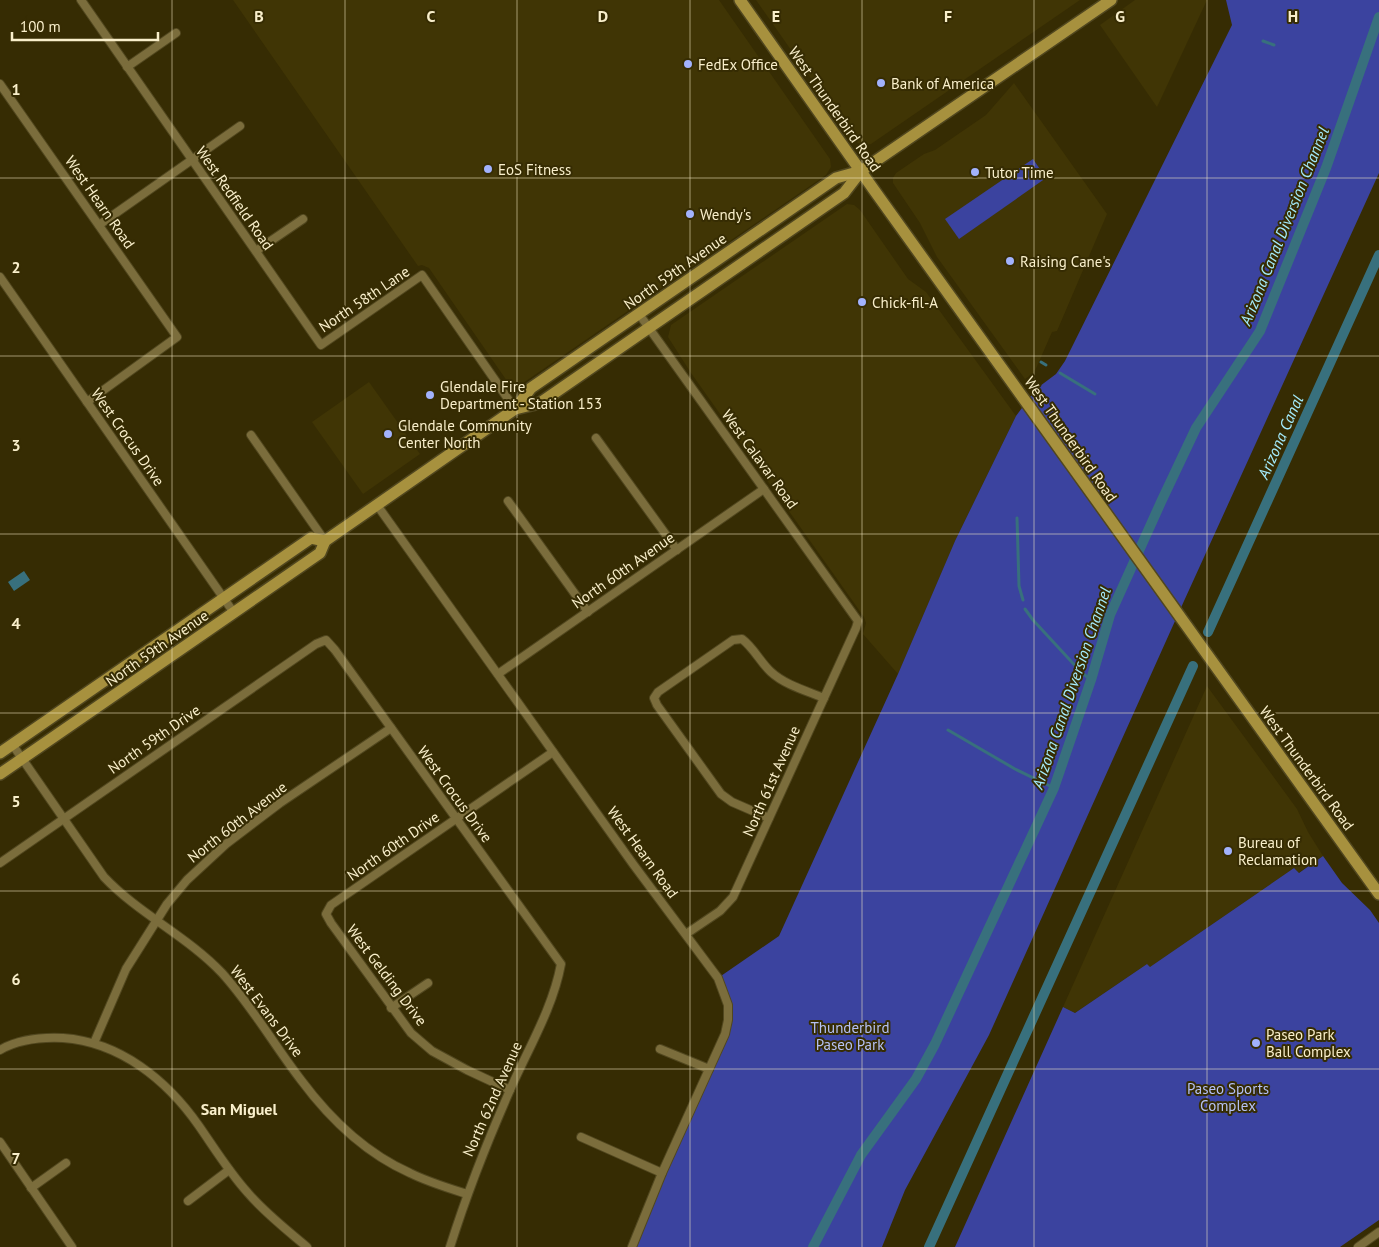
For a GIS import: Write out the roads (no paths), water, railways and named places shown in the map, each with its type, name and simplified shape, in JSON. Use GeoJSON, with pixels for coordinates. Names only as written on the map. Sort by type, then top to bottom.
{"type":"FeatureCollection","features":[{"type":"Feature","properties":{"kind":"main road","name":"West Thunderbird Road"},"geometry":{"type":"LineString","coordinates":[[740,0],[1379,894]]}},
{"type":"Feature","properties":{"kind":"main road","name":"North 59th Avenue"},"geometry":{"type":"LineString","coordinates":[[0,774],[320,553],[325,541],[516,409],[540,403],[844,193],[861,171],[1109,1]]}},
{"type":"Feature","properties":{"kind":"main road","name":"North 59th Avenue"},"geometry":{"type":"LineString","coordinates":[[516,409],[530,388],[836,178],[861,171]]}},
{"type":"Feature","properties":{"kind":"main road"},"geometry":{"type":"LineString","coordinates":[[724,276],[733,262],[752,246],[751,236]]}},
{"type":"Feature","properties":{"kind":"main road","name":"North 59th Avenue"},"geometry":{"type":"LineString","coordinates":[[0,753],[312,538],[325,541]]}},
{"type":"Feature","properties":{"kind":"street","name":"West Redfield Road"},"geometry":{"type":"LineString","coordinates":[[81,0],[321,345]]}},
{"type":"Feature","properties":{"kind":"street"},"geometry":{"type":"LineString","coordinates":[[127,67],[176,33]]}},
{"type":"Feature","properties":{"kind":"street","name":"West Hearn Road"},"geometry":{"type":"LineString","coordinates":[[0,84],[177,337],[86,402]]}},
{"type":"Feature","properties":{"kind":"street"},"geometry":{"type":"LineString","coordinates":[[99,225],[240,126]]}},
{"type":"Feature","properties":{"kind":"street"},"geometry":{"type":"LineString","coordinates":[[256,252],[303,219]]}},
{"type":"Feature","properties":{"kind":"street","name":"North 58th Lane"},"geometry":{"type":"LineString","coordinates":[[321,345],[422,275],[516,409]]}},
{"type":"Feature","properties":{"kind":"street","name":"West Crocus Drive"},"geometry":{"type":"LineString","coordinates":[[0,277],[234,613]]}},
{"type":"Feature","properties":{"kind":"street","name":"West Calavar Road"},"geometry":{"type":"LineString","coordinates":[[639,314],[858,621]]}},
{"type":"Feature","properties":{"kind":"street"},"geometry":{"type":"LineString","coordinates":[[251,435],[325,541]]}},
{"type":"Feature","properties":{"kind":"street"},"geometry":{"type":"LineString","coordinates":[[596,438],[677,550]]}},
{"type":"Feature","properties":{"kind":"street","name":"North 60th Avenue"},"geometry":{"type":"LineString","coordinates":[[498,674],[764,489]]}},
{"type":"Feature","properties":{"kind":"street"},"geometry":{"type":"LineString","coordinates":[[508,501],[588,612]]}},
{"type":"Feature","properties":{"kind":"street","name":"West Hearn Road"},"geometry":{"type":"LineString","coordinates":[[377,505],[633,864],[718,978],[728,1005],[728,1020],[725,1034],[662,1173],[632,1247]]}},
{"type":"Feature","properties":{"kind":"street","name":"North 61st Avenue"},"geometry":{"type":"LineString","coordinates":[[686,934],[720,911],[733,897],[858,621]]}},
{"type":"Feature","properties":{"kind":"street"},"geometry":{"type":"LineString","coordinates":[[769,818],[732,802],[721,794],[657,705],[654,698],[658,692],[734,640],[742,639],[749,644],[773,674],[786,682],[824,698]]}},
{"type":"Feature","properties":{"kind":"street","name":"West Crocus Drive"},"geometry":{"type":"LineString","coordinates":[[326,640],[561,964]]}},
{"type":"Feature","properties":{"kind":"street","name":"North 59th Drive"},"geometry":{"type":"LineString","coordinates":[[0,863],[316,644],[326,640]]}},
{"type":"Feature","properties":{"kind":"street","name":"North 60th Avenue"},"geometry":{"type":"LineString","coordinates":[[94,1043],[126,969],[156,920],[187,880],[226,844],[280,803],[391,728]]}},
{"type":"Feature","properties":{"kind":"street","name":"West Evans Drive"},"geometry":{"type":"LineString","coordinates":[[12,744],[104,877],[123,896],[187,942],[221,973],[244,1000],[310,1091],[343,1128],[390,1164],[426,1180],[467,1194]]}},
{"type":"Feature","properties":{"kind":"street","name":"North 60th Drive"},"geometry":{"type":"LineString","coordinates":[[326,914],[331,905],[553,752]]}},
{"type":"Feature","properties":{"kind":"street","name":"West Gelding Drive"},"geometry":{"type":"LineString","coordinates":[[326,914],[391,1008],[411,1033],[432,1051],[510,1090]]}},
{"type":"Feature","properties":{"kind":"street","name":"North 62nd Avenue"},"geometry":{"type":"LineString","coordinates":[[450,1247],[467,1194],[510,1090],[545,1014],[558,980],[561,964]]}},
{"type":"Feature","properties":{"kind":"street"},"geometry":{"type":"LineString","coordinates":[[391,1008],[428,983]]}},
{"type":"Feature","properties":{"kind":"street"},"geometry":{"type":"LineString","coordinates":[[0,1050],[20,1042],[40,1038],[77,1039],[94,1043],[127,1058],[143,1068],[161,1082],[180,1102],[218,1156],[249,1194],[286,1230],[307,1247]]}},
{"type":"Feature","properties":{"kind":"street"},"geometry":{"type":"LineString","coordinates":[[660,1050],[709,1069]]}},
{"type":"Feature","properties":{"kind":"street"},"geometry":{"type":"LineString","coordinates":[[581,1137],[662,1173]]}},
{"type":"Feature","properties":{"kind":"street"},"geometry":{"type":"LineString","coordinates":[[0,1142],[72,1247]]}},
{"type":"Feature","properties":{"kind":"street"},"geometry":{"type":"LineString","coordinates":[[31,1188],[66,1163]]}},
{"type":"Feature","properties":{"kind":"street"},"geometry":{"type":"LineString","coordinates":[[188,1201],[229,1170]]}},
{"type":"Feature","properties":{"kind":"street"},"geometry":{"type":"LineString","coordinates":[[1358,1247],[1379,1232]]}},
{"type":"Feature","properties":{"kind":"water"},"geometry":{"type":"Polygon","coordinates":[[[24,571],[30,580],[14,591],[8,582],[24,571]]]}},
{"type":"Feature","properties":{"kind":"waterway","name":"Arizona Canal Diversion Channel"},"geometry":{"type":"LineString","coordinates":[[813,1247],[861,1155],[916,1079],[935,1044],[1054,788],[1091,680],[1110,615],[1196,428],[1260,331],[1326,168],[1379,17]]}},
{"type":"Feature","properties":{"kind":"waterway"},"geometry":{"type":"LineString","coordinates":[[1263,41],[1274,45]]}},
{"type":"Feature","properties":{"kind":"waterway","name":"Arizona Canal"},"geometry":{"type":"LineString","coordinates":[[1208,632],[1379,255]]}},
{"type":"Feature","properties":{"kind":"waterway"},"geometry":{"type":"LineString","coordinates":[[1041,362],[1046,365]]}},
{"type":"Feature","properties":{"kind":"waterway"},"geometry":{"type":"LineString","coordinates":[[1060,373],[1095,394]]}},
{"type":"Feature","properties":{"kind":"waterway"},"geometry":{"type":"LineString","coordinates":[[1017,518],[1019,586],[1023,600]]}},
{"type":"Feature","properties":{"kind":"waterway"},"geometry":{"type":"LineString","coordinates":[[1025,609],[1081,672],[1091,680]]}},
{"type":"Feature","properties":{"kind":"waterway"},"geometry":{"type":"LineString","coordinates":[[929,1247],[1193,666]]}},
{"type":"Feature","properties":{"kind":"waterway"},"geometry":{"type":"LineString","coordinates":[[948,730],[1015,769],[1054,788]]}},
{"type":"Feature","properties":{"kind":"place","name":"FedEx Office"},"geometry":{"type":"Point","coordinates":[688,64]}},
{"type":"Feature","properties":{"kind":"place","name":"Bank of America"},"geometry":{"type":"Point","coordinates":[881,83]}},
{"type":"Feature","properties":{"kind":"place","name":"EoS Fitness"},"geometry":{"type":"Point","coordinates":[488,169]}},
{"type":"Feature","properties":{"kind":"place","name":"Tutor Time"},"geometry":{"type":"Point","coordinates":[975,172]}},
{"type":"Feature","properties":{"kind":"place","name":"Wendy's"},"geometry":{"type":"Point","coordinates":[690,214]}},
{"type":"Feature","properties":{"kind":"place","name":"Raising Cane's"},"geometry":{"type":"Point","coordinates":[1010,261]}},
{"type":"Feature","properties":{"kind":"place","name":"Chick-fil-A"},"geometry":{"type":"Point","coordinates":[862,302]}},
{"type":"Feature","properties":{"kind":"place","name":"Glendale Fire Department - Station 153"},"geometry":{"type":"Point","coordinates":[430,395]}},
{"type":"Feature","properties":{"kind":"place","name":"Glendale Community Center North"},"geometry":{"type":"Point","coordinates":[388,434]}},
{"type":"Feature","properties":{"kind":"place","name":"Bureau of Reclamation"},"geometry":{"type":"Point","coordinates":[1228,851]}},
{"type":"Feature","properties":{"kind":"place","name":"Paseo Park Ball Complex"},"geometry":{"type":"Point","coordinates":[1256,1043]}},
{"type":"Feature","properties":{"kind":"district","name":"San Miguel"},"geometry":{"type":"Point","coordinates":[239,1109]}},
{"type":"Feature","properties":{"kind":"park label","name":"Thunderbird Paseo Park"},"geometry":{"type":"Point","coordinates":[850,1036]}},
{"type":"Feature","properties":{"kind":"park label","name":"Paseo Sports Complex"},"geometry":{"type":"Point","coordinates":[1228,1096]}}]}
